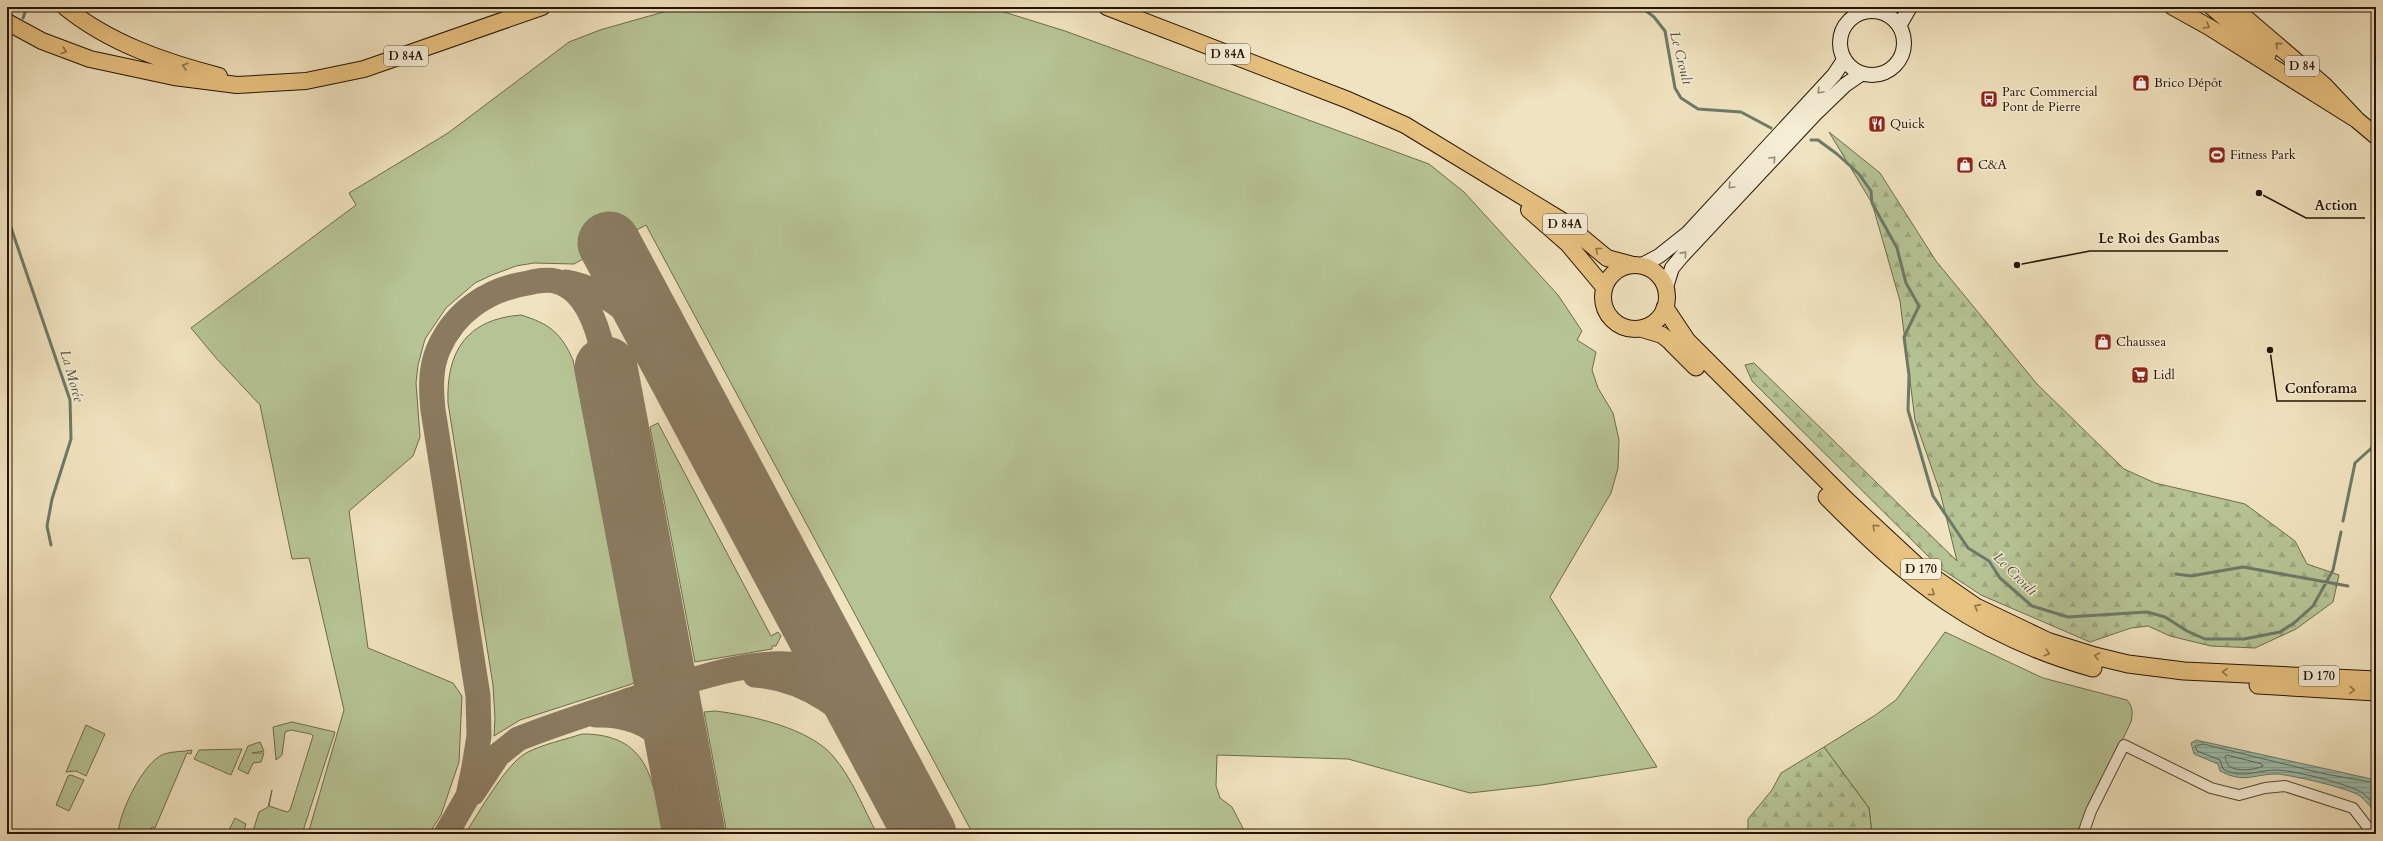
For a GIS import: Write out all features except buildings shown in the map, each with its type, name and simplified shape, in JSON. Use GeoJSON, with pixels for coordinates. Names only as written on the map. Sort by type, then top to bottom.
{"type":"FeatureCollection","features":[{"type":"Feature","properties":{"kind":"highway","name":"D 170"},"geometry":{"type":"LineString","coordinates":[[1665,308],[1678,330],[1702,357],[1902,553],[1942,585],[1976,608],[2047,640],[2095,656],[2133,665],[2184,671],[2376,680]]}},
{"type":"Feature","properties":{"kind":"highway","name":"D 170"},"geometry":{"type":"LineString","coordinates":[[1672,343],[1893,562],[1945,602],[2006,636],[2063,659],[2127,676],[2171,681],[2376,692]]}},
{"type":"Feature","properties":{"kind":"main road","name":"D 84A"},"geometry":{"type":"LineString","coordinates":[[65,7],[100,32],[148,53],[218,76],[264,84]]}},
{"type":"Feature","properties":{"kind":"main road","name":"D 84A"},"geometry":{"type":"LineString","coordinates":[[7,22],[28,35],[59,49],[118,66],[217,84],[264,84],[306,81],[364,69],[542,7]]}},
{"type":"Feature","properties":{"kind":"main road","name":"D 84A"},"geometry":{"type":"LineString","coordinates":[[1107,7],[1376,111],[1455,154],[1496,181],[1561,220],[1607,258],[1637,265]]}},
{"type":"Feature","properties":{"kind":"main road"},"geometry":{"type":"LineString","coordinates":[[1899,26],[1910,7]]}},
{"type":"Feature","properties":{"kind":"main road"},"geometry":{"type":"LineString","coordinates":[[2173,7],[2209,27],[2321,98]]}},
{"type":"Feature","properties":{"kind":"main road","name":"D 84"},"geometry":{"type":"LineString","coordinates":[[2212,7],[2321,98],[2357,120]]}},
{"type":"Feature","properties":{"kind":"main road"},"geometry":{"type":"LineString","coordinates":[[1884,10],[1899,26],[1903,33],[1904,48],[1898,63],[1884,74],[1877,76],[1861,74],[1851,69],[1844,60],[1839,46],[1843,27],[1850,19],[1859,13],[1884,10]]}},
{"type":"Feature","properties":{"kind":"main road","name":"D 84"},"geometry":{"type":"LineString","coordinates":[[2238,10],[2324,85],[2357,120],[2376,136]]}},
{"type":"Feature","properties":{"kind":"main road"},"geometry":{"type":"LineString","coordinates":[[1844,60],[1834,75],[1688,233],[1659,256],[1615,272],[1604,287],[1604,307],[1615,323],[1632,330],[1642,329],[1652,325],[1660,318],[1665,308],[1666,287],[1672,268],[1816,114],[1845,85],[1861,74]]}},
{"type":"Feature","properties":{"kind":"main road","name":"D 84A"},"geometry":{"type":"LineString","coordinates":[[1496,181],[1568,244],[1604,287]]}},
{"type":"Feature","properties":{"kind":"main road"},"geometry":{"type":"LineString","coordinates":[[1637,265],[1656,273],[1666,287]]}},
{"type":"Feature","properties":{"kind":"main road","name":"D 170"},"geometry":{"type":"LineString","coordinates":[[1642,329],[1662,334],[1672,343]]}},
{"type":"Feature","properties":{"kind":"street"},"geometry":{"type":"LineString","coordinates":[[2083,834],[2091,811],[2124,745],[2211,788],[2239,795],[2265,788],[2284,786],[2353,808],[2373,834]]}},
{"type":"Feature","properties":{"kind":"green space"},"geometry":{"type":"Polygon","coordinates":[[[681,7],[988,7],[1065,31],[1429,164],[1464,192],[1558,295],[1582,331],[1577,340],[1596,352],[1592,370],[1598,388],[1613,413],[1619,440],[1618,468],[1611,493],[1550,597],[1657,767],[1541,785],[1470,793],[1348,759],[1217,755],[1216,786],[1220,798],[1232,807],[1246,834],[973,834],[646,225],[574,264],[534,263],[516,266],[475,283],[446,308],[425,339],[418,365],[416,383],[420,437],[413,456],[349,511],[368,648],[453,683],[462,696],[459,762],[441,815],[429,834],[308,834],[344,710],[309,558],[292,559],[260,405],[216,358],[191,328],[356,205],[349,193],[448,133],[569,42],[600,30],[681,7]]]}},
{"type":"Feature","properties":{"kind":"green space"},"geometry":{"type":"Polygon","coordinates":[[[1829,132],[1880,173],[1936,261],[2037,384],[2124,469],[2155,483],[2245,504],[2295,541],[2307,564],[2339,575],[2333,602],[2296,629],[2255,648],[2211,646],[2170,636],[2148,626],[2131,628],[2090,642],[1981,595],[1940,568],[1752,381],[1745,365],[1754,363],[1957,561],[1940,492],[1915,420],[1900,301],[1872,203],[1829,132]]]}},
{"type":"Feature","properties":{"kind":"green space"},"geometry":{"type":"Polygon","coordinates":[[[521,315],[540,322],[559,336],[573,360],[635,683],[520,720],[494,736],[495,718],[493,685],[448,403],[448,384],[456,353],[464,341],[474,331],[487,323],[502,318],[521,315]]]}},
{"type":"Feature","properties":{"kind":"green space"},"geometry":{"type":"Polygon","coordinates":[[[658,423],[771,636],[778,632],[781,636],[776,646],[772,646],[772,649],[695,662],[650,427],[658,423]]]}},
{"type":"Feature","properties":{"kind":"green space"},"geometry":{"type":"Polygon","coordinates":[[[1945,632],[2043,678],[2127,700],[2129,703],[2132,710],[2131,722],[2078,834],[1872,834],[1869,808],[1824,747],[1874,716],[1896,700],[1945,632]]]}},
{"type":"Feature","properties":{"kind":"green space"},"geometry":{"type":"Polygon","coordinates":[[[715,711],[778,724],[809,738],[822,746],[833,756],[846,774],[877,834],[727,834],[704,712],[715,711]]]}},
{"type":"Feature","properties":{"kind":"green space"},"geometry":{"type":"Polygon","coordinates":[[[292,722],[335,732],[302,834],[252,834],[259,812],[268,807],[272,790],[269,806],[287,812],[290,810],[313,736],[311,734],[291,730],[285,732],[282,755],[276,760],[273,727],[292,722]]]}},
{"type":"Feature","properties":{"kind":"green space"},"geometry":{"type":"Polygon","coordinates":[[[86,725],[105,734],[86,776],[76,771],[66,772],[86,725]]]}},
{"type":"Feature","properties":{"kind":"green space"},"geometry":{"type":"Polygon","coordinates":[[[582,734],[604,736],[622,742],[634,751],[644,764],[651,779],[656,796],[663,834],[465,834],[501,778],[518,759],[526,753],[539,747],[582,734]]]}},
{"type":"Feature","properties":{"kind":"green space"},"geometry":{"type":"Polygon","coordinates":[[[260,742],[264,751],[252,753],[264,753],[261,762],[253,763],[248,774],[238,769],[248,746],[260,742]]]}},
{"type":"Feature","properties":{"kind":"green space"},"geometry":{"type":"Polygon","coordinates":[[[1824,747],[1869,808],[1872,834],[1750,834],[1748,831],[1748,819],[1772,790],[1781,773],[1824,747]]]}},
{"type":"Feature","properties":{"kind":"green space"},"geometry":{"type":"Polygon","coordinates":[[[242,749],[231,775],[194,759],[199,750],[242,749]]]}},
{"type":"Feature","properties":{"kind":"green space"},"geometry":{"type":"Polygon","coordinates":[[[192,750],[191,754],[187,753],[155,828],[152,827],[149,834],[118,834],[119,825],[127,802],[140,777],[148,767],[164,754],[192,750]]]}},
{"type":"Feature","properties":{"kind":"green space"},"geometry":{"type":"Polygon","coordinates":[[[71,775],[84,780],[69,811],[56,805],[68,776],[71,775]]]}},
{"type":"Feature","properties":{"kind":"green space"},"geometry":{"type":"Polygon","coordinates":[[[235,818],[246,824],[243,834],[227,834],[235,818]]]}},
{"type":"Feature","properties":{"kind":"water"},"geometry":{"type":"Polygon","coordinates":[[[2196,740],[2376,780],[2376,815],[2360,796],[2333,786],[2307,779],[2277,774],[2243,778],[2229,775],[2220,771],[2218,764],[2194,754],[2191,743],[2196,740]]]}},
{"type":"Feature","properties":{"kind":"waterway","name":"Le Croult"},"geometry":{"type":"LineString","coordinates":[[23,18],[27,7]]}},
{"type":"Feature","properties":{"kind":"waterway","name":"Le Croult"},"geometry":{"type":"LineString","coordinates":[[1641,7],[1654,17],[1665,31],[1675,88],[1681,98],[1698,109],[1741,112],[1771,128]]}},
{"type":"Feature","properties":{"kind":"waterway","name":"Le Croult"},"geometry":{"type":"LineString","coordinates":[[1811,140],[1818,140],[1837,154],[1859,174],[1871,191],[1872,203],[1897,248],[1906,283],[1919,306],[1904,337],[1909,375],[1908,410],[1933,496],[1968,548],[1989,561],[2000,578],[2032,606],[2068,617],[2147,612],[2165,617],[2187,631],[2205,639],[2244,639],[2280,632],[2294,623],[2313,606],[2333,570],[2341,532]]}},
{"type":"Feature","properties":{"kind":"waterway","name":"La Morée"},"geometry":{"type":"LineString","coordinates":[[7,216],[70,400],[71,439],[52,499],[47,526],[51,545]]}},
{"type":"Feature","properties":{"kind":"waterway"},"geometry":{"type":"LineString","coordinates":[[2343,521],[2355,463],[2376,444]]}},
{"type":"Feature","properties":{"kind":"waterway"},"geometry":{"type":"LineString","coordinates":[[2176,574],[2191,576],[2243,567],[2348,586]]}},
{"type":"Feature","properties":{"kind":"taxiway"},"geometry":{"type":"LineString","coordinates":[[446,834],[468,796],[479,736],[478,696],[433,410],[432,380],[435,357],[445,336],[453,324],[474,304],[486,297],[513,286],[549,280],[567,286],[577,294],[585,304],[597,329],[606,368]]}},
{"type":"Feature","properties":{"kind":"taxiway"},"geometry":{"type":"LineString","coordinates":[[566,282],[583,286],[612,301],[638,322],[672,360]]}},
{"type":"Feature","properties":{"kind":"taxiway"},"geometry":{"type":"LineString","coordinates":[[473,793],[498,755],[518,739],[668,687],[721,672],[773,664],[797,665],[818,670],[829,676],[855,702]]}},
{"type":"Feature","properties":{"kind":"taxiway"},"geometry":{"type":"LineString","coordinates":[[755,675],[793,683],[826,699],[855,722],[881,750]]}},
{"type":"Feature","properties":{"kind":"taxiway"},"geometry":{"type":"LineString","coordinates":[[596,715],[626,718],[652,730],[660,736],[669,747],[683,774]]}},
{"type":"Feature","properties":{"kind":"runway"},"geometry":{"type":"LineString","coordinates":[[609,243],[925,834]]}},
{"type":"Feature","properties":{"kind":"runway"},"geometry":{"type":"LineString","coordinates":[[606,368],[694,834]]}},
{"type":"Feature","properties":{"kind":"place","name":"Brico Dépôt"},"geometry":{"type":"Point","coordinates":[2141,83]}},
{"type":"Feature","properties":{"kind":"place","name":"Parc Commercial Pont de Pierre"},"geometry":{"type":"Point","coordinates":[1989,99]}},
{"type":"Feature","properties":{"kind":"place","name":"Quick"},"geometry":{"type":"Point","coordinates":[1877,124]}},
{"type":"Feature","properties":{"kind":"place","name":"Fitness Park"},"geometry":{"type":"Point","coordinates":[2217,155]}},
{"type":"Feature","properties":{"kind":"place","name":"C&A"},"geometry":{"type":"Point","coordinates":[1965,165]}},
{"type":"Feature","properties":{"kind":"place","name":"Action"},"geometry":{"type":"Point","coordinates":[2259,193]}},
{"type":"Feature","properties":{"kind":"place","name":"Le Roi des Gambas"},"geometry":{"type":"Point","coordinates":[2017,265]}},
{"type":"Feature","properties":{"kind":"place","name":"Chaussea"},"geometry":{"type":"Point","coordinates":[2103,342]}},
{"type":"Feature","properties":{"kind":"place","name":"Conforama"},"geometry":{"type":"Point","coordinates":[2270,350]}},
{"type":"Feature","properties":{"kind":"place","name":"Lidl"},"geometry":{"type":"Point","coordinates":[2140,375]}}]}
